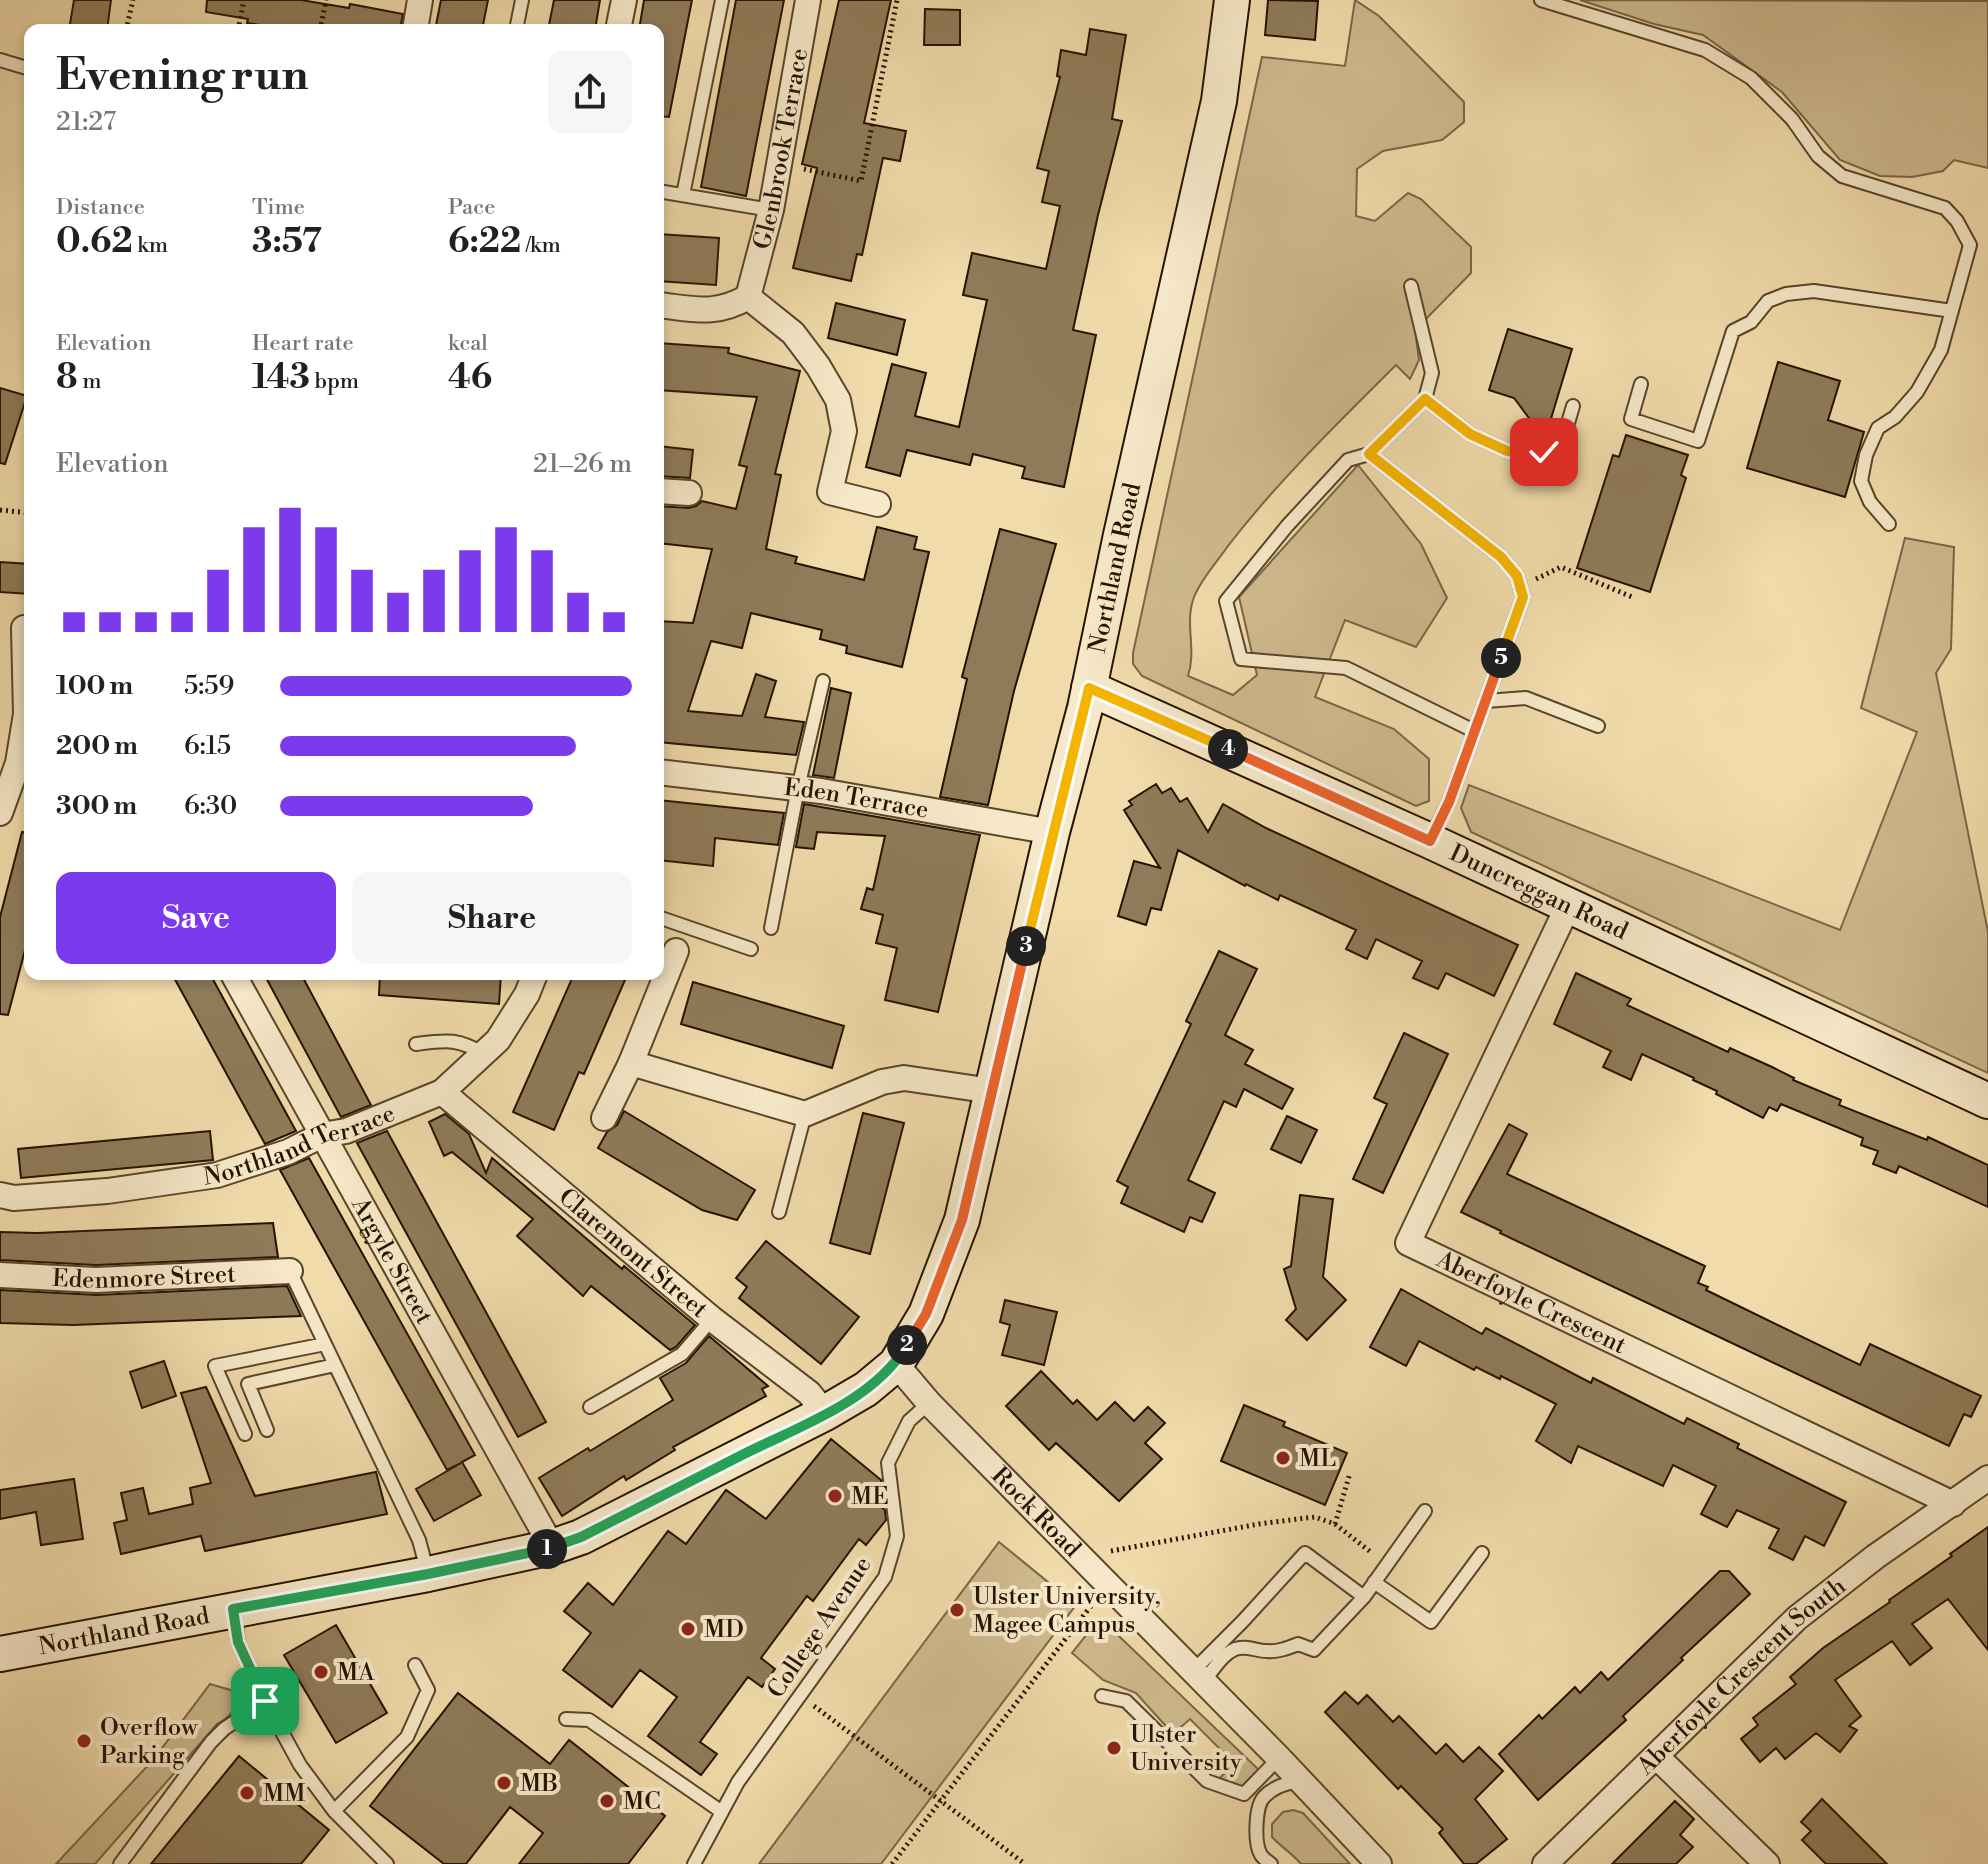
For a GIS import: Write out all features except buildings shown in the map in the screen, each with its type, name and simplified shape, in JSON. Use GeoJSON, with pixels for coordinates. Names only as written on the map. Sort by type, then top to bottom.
{"type":"FeatureCollection","features":[{"type":"Feature","properties":{"kind":"main road","name":"Northland Road"},"geometry":{"type":"LineString","coordinates":[[0,1654],[428,1574],[552,1547],[581,1537],[825,1413],[866,1389],[896,1364],[926,1314],[962,1220],[1052,832],[1089,688],[1219,101],[1232,0]]}},
{"type":"Feature","properties":{"kind":"main road","name":"Duncreggan Road"},"geometry":{"type":"LineString","coordinates":[[1089,688],[1430,841],[1988,1101]]}},
{"type":"Feature","properties":{"kind":"street"},"geometry":{"type":"LineString","coordinates":[[619,24],[624,0]]}},
{"type":"Feature","properties":{"kind":"street","name":"Glenbrook Terrace"},"geometry":{"type":"LineString","coordinates":[[748,297],[771,210],[808,0]]}},
{"type":"Feature","properties":{"kind":"street"},"geometry":{"type":"LineString","coordinates":[[414,1],[415,24]]}},
{"type":"Feature","properties":{"kind":"street"},"geometry":{"type":"LineString","coordinates":[[664,306],[728,309],[748,297],[793,333],[838,400],[844,431],[830,492],[878,504]]}},
{"type":"Feature","properties":{"kind":"street"},"geometry":{"type":"LineString","coordinates":[[664,491],[689,493]]}},
{"type":"Feature","properties":{"kind":"street"},"geometry":{"type":"LineString","coordinates":[[0,623],[24,627]]}},
{"type":"Feature","properties":{"kind":"street"},"geometry":{"type":"LineString","coordinates":[[0,809],[18,763],[24,726]]}},
{"type":"Feature","properties":{"kind":"street","name":"Eden Terrace"},"geometry":{"type":"LineString","coordinates":[[664,773],[798,788],[1052,832]]}},
{"type":"Feature","properties":{"kind":"street","name":"Aberfoyle Crescent"},"geometry":{"type":"LineString","coordinates":[[1568,906],[1408,1243],[1953,1504]]}},
{"type":"Feature","properties":{"kind":"street"},"geometry":{"type":"LineString","coordinates":[[604,1118],[631,1063],[676,951]]}},
{"type":"Feature","properties":{"kind":"street","name":"Argyle Street"},"geometry":{"type":"LineString","coordinates":[[236,980],[552,1547]]}},
{"type":"Feature","properties":{"kind":"street","name":"Northland Terrace"},"geometry":{"type":"LineString","coordinates":[[0,1195],[14,1198],[107,1191],[217,1175],[288,1152],[322,1135],[346,1131],[442,1092],[486,1055],[527,994],[533,980]]}},
{"type":"Feature","properties":{"kind":"street"},"geometry":{"type":"LineString","coordinates":[[631,1063],[805,1114],[882,1082],[904,1078],[992,1091]]}},
{"type":"Feature","properties":{"kind":"street","name":"Claremont Street"},"geometry":{"type":"LineString","coordinates":[[442,1092],[712,1319],[809,1393],[825,1413]]}},
{"type":"Feature","properties":{"kind":"street","name":"Edenmore Street"},"geometry":{"type":"LineString","coordinates":[[0,1275],[96,1280],[290,1271]]}},
{"type":"Feature","properties":{"kind":"street","name":"Rock Road"},"geometry":{"type":"LineString","coordinates":[[896,1364],[929,1403],[1279,1758],[1379,1864]]}},
{"type":"Feature","properties":{"kind":"street"},"geometry":{"type":"LineString","coordinates":[[1953,1504],[1988,1478]]}},
{"type":"Feature","properties":{"kind":"street","name":"Aberfoyle Crescent South"},"geometry":{"type":"LineString","coordinates":[[1545,1864],[1797,1618],[1875,1557],[1953,1504]]}},
{"type":"Feature","properties":{"kind":"street"},"geometry":{"type":"LineString","coordinates":[[1656,1756],[1767,1864]]}},
{"type":"Feature","properties":{"kind":"lane"},"geometry":{"type":"LineString","coordinates":[[517,24],[522,0]]}},
{"type":"Feature","properties":{"kind":"lane"},"geometry":{"type":"LineString","coordinates":[[683,195],[722,0]]}},
{"type":"Feature","properties":{"kind":"lane"},"geometry":{"type":"LineString","coordinates":[[1541,0],[1705,50],[1751,78],[1792,119],[1818,156],[1842,176],[1945,208],[1957,221],[1970,245],[1941,350],[1917,392],[1895,417],[1878,428],[1866,455],[1861,481],[1870,502],[1889,524]]}},
{"type":"Feature","properties":{"kind":"lane"},"geometry":{"type":"LineString","coordinates":[[0,60],[24,67]]}},
{"type":"Feature","properties":{"kind":"lane"},"geometry":{"type":"LineString","coordinates":[[664,192],[771,210]]}},
{"type":"Feature","properties":{"kind":"lane"},"geometry":{"type":"LineString","coordinates":[[1411,286],[1432,373],[1425,399],[1369,454],[1348,460],[1287,526],[1226,601],[1241,659],[1346,668],[1474,731]]}},
{"type":"Feature","properties":{"kind":"lane"},"geometry":{"type":"LineString","coordinates":[[1641,384],[1631,419],[1698,441],[1733,331],[1751,322],[1768,301],[1786,294],[1814,291],[1952,311]]}},
{"type":"Feature","properties":{"kind":"lane"},"geometry":{"type":"LineString","coordinates":[[1425,399],[1470,434],[1507,451],[1544,452],[1563,440],[1573,406]]}},
{"type":"Feature","properties":{"kind":"lane"},"geometry":{"type":"LineString","coordinates":[[1369,454],[1501,557],[1517,576],[1523,597],[1449,802],[1430,841]]}},
{"type":"Feature","properties":{"kind":"lane"},"geometry":{"type":"LineString","coordinates":[[771,928],[798,788],[823,681]]}},
{"type":"Feature","properties":{"kind":"lane"},"geometry":{"type":"LineString","coordinates":[[1486,701],[1526,698],[1598,726]]}},
{"type":"Feature","properties":{"kind":"lane"},"geometry":{"type":"LineString","coordinates":[[664,919],[751,949]]}},
{"type":"Feature","properties":{"kind":"lane"},"geometry":{"type":"LineString","coordinates":[[416,1044],[452,1039],[486,1055]]}},
{"type":"Feature","properties":{"kind":"lane"},"geometry":{"type":"LineString","coordinates":[[779,1212],[805,1114]]}},
{"type":"Feature","properties":{"kind":"lane"},"geometry":{"type":"LineString","coordinates":[[290,1271],[419,1540],[428,1574]]}},
{"type":"Feature","properties":{"kind":"lane"},"geometry":{"type":"LineString","coordinates":[[590,1407],[682,1354],[712,1319]]}},
{"type":"Feature","properties":{"kind":"lane"},"geometry":{"type":"LineString","coordinates":[[245,1434],[215,1366],[325,1344]]}},
{"type":"Feature","properties":{"kind":"lane"},"geometry":{"type":"LineString","coordinates":[[267,1430],[248,1384],[335,1365]]}},
{"type":"Feature","properties":{"kind":"lane","name":"College Avenue"},"geometry":{"type":"LineString","coordinates":[[694,1864],[738,1782],[885,1577],[897,1536],[888,1463],[909,1421],[929,1403]]}},
{"type":"Feature","properties":{"kind":"lane"},"geometry":{"type":"LineString","coordinates":[[1198,1676],[1237,1648],[1283,1650],[1298,1644],[1314,1650],[1364,1597],[1425,1511]]}},
{"type":"Feature","properties":{"kind":"lane"},"geometry":{"type":"LineString","coordinates":[[1198,1676],[1305,1553],[1364,1597]]}},
{"type":"Feature","properties":{"kind":"lane"},"geometry":{"type":"LineString","coordinates":[[1374,1582],[1431,1622],[1482,1553]]}},
{"type":"Feature","properties":{"kind":"lane"},"geometry":{"type":"LineString","coordinates":[[233,1609],[238,1642],[265,1701],[300,1765],[334,1811],[387,1864]]}},
{"type":"Feature","properties":{"kind":"lane"},"geometry":{"type":"LineString","coordinates":[[334,1811],[407,1737],[428,1690],[415,1665]]}},
{"type":"Feature","properties":{"kind":"lane"},"geometry":{"type":"LineString","coordinates":[[1102,1696],[1126,1701],[1207,1781],[1228,1790],[1244,1794],[1279,1758]]}},
{"type":"Feature","properties":{"kind":"lane"},"geometry":{"type":"LineString","coordinates":[[120,1864],[211,1742],[224,1729],[265,1701]]}},
{"type":"Feature","properties":{"kind":"lane"},"geometry":{"type":"LineString","coordinates":[[566,1719],[589,1720],[722,1812]]}},
{"type":"Feature","properties":{"kind":"lane"},"geometry":{"type":"LineString","coordinates":[[1271,1864],[1259,1853],[1259,1805],[1278,1786],[1300,1780]]}},
{"type":"Feature","properties":{"kind":"path"},"geometry":{"type":"LineString","coordinates":[[127,24],[133,0]]}},
{"type":"Feature","properties":{"kind":"path"},"geometry":{"type":"LineString","coordinates":[[239,24],[244,0]]}},
{"type":"Feature","properties":{"kind":"path"},"geometry":{"type":"LineString","coordinates":[[321,24],[326,0]]}},
{"type":"Feature","properties":{"kind":"path"},"geometry":{"type":"LineString","coordinates":[[780,164],[861,181],[897,0]]}},
{"type":"Feature","properties":{"kind":"path"},"geometry":{"type":"LineString","coordinates":[[0,510],[24,512]]}},
{"type":"Feature","properties":{"kind":"path"},"geometry":{"type":"LineString","coordinates":[[1521,587],[1561,567],[1632,597]]}},
{"type":"Feature","properties":{"kind":"path"},"geometry":{"type":"LineString","coordinates":[[1335,1524],[1350,1473]]}},
{"type":"Feature","properties":{"kind":"path"},"geometry":{"type":"LineString","coordinates":[[1078,1557],[1259,1524],[1315,1517],[1335,1524],[1387,1564]]}},
{"type":"Feature","properties":{"kind":"path"},"geometry":{"type":"LineString","coordinates":[[892,1864],[1106,1585]]}},
{"type":"Feature","properties":{"kind":"path"},"geometry":{"type":"LineString","coordinates":[[770,1676],[1025,1864]]}},
{"type":"Feature","properties":{"kind":"shaded area"},"geometry":{"type":"Polygon","coordinates":[[[1355,0],[1379,16],[1464,102],[1464,122],[1442,140],[1383,151],[1357,169],[1356,216],[1375,221],[1408,193],[1421,199],[1471,247],[1471,273],[1415,330],[1419,360],[1410,379],[1396,365],[1288,475],[1205,577],[1191,607],[1188,676],[1233,695],[1257,675],[1239,597],[1358,465],[1421,544],[1447,598],[1416,647],[1345,620],[1315,697],[1394,729],[1429,759],[1429,801],[1416,806],[1142,676],[1133,664],[1262,57],[1345,66],[1355,0]]]}},
{"type":"Feature","properties":{"kind":"shaded area"},"geometry":{"type":"Polygon","coordinates":[[[1580,0],[1988,1],[1988,168],[1954,160],[1943,171],[1912,177],[1880,176],[1840,160],[1782,92],[1703,35],[1654,24],[1580,0]]]}},
{"type":"Feature","properties":{"kind":"shaded area"},"geometry":{"type":"Polygon","coordinates":[[[1905,538],[1954,547],[1951,649],[1936,673],[1988,932],[1988,1073],[1471,832],[1461,808],[1469,785],[1840,930],[1917,732],[1861,708],[1905,538]]]}},
{"type":"Feature","properties":{"kind":"shaded area"},"geometry":{"type":"Polygon","coordinates":[[[999,1542],[1076,1605],[881,1864],[759,1864],[999,1542]]]}},
{"type":"Feature","properties":{"kind":"shaded area"},"geometry":{"type":"Polygon","coordinates":[[[1100,1618],[1259,1770],[1239,1789],[1218,1780],[1234,1763],[1190,1719],[1173,1734],[1136,1693],[1103,1680],[1072,1653],[1100,1618]]]}},
{"type":"Feature","properties":{"kind":"shaded area"},"geometry":{"type":"Polygon","coordinates":[[[210,1684],[241,1693],[230,1715],[217,1724],[95,1864],[56,1864],[153,1760],[210,1684]]]}},
{"type":"Feature","properties":{"kind":"shaded area"},"geometry":{"type":"Polygon","coordinates":[[[1293,1810],[1303,1813],[1350,1864],[1301,1864],[1275,1841],[1272,1824],[1283,1812],[1293,1810]]]}},
{"type":"Feature","properties":{"kind":"place","name":"ML"},"geometry":{"type":"Point","coordinates":[1283,1458]}},
{"type":"Feature","properties":{"kind":"place","name":"ME"},"geometry":{"type":"Point","coordinates":[835,1496]}},
{"type":"Feature","properties":{"kind":"place","name":"Ulster University, Magee Campus"},"geometry":{"type":"Point","coordinates":[957,1610]}},
{"type":"Feature","properties":{"kind":"place","name":"MD"},"geometry":{"type":"Point","coordinates":[688,1629]}},
{"type":"Feature","properties":{"kind":"place","name":"MA"},"geometry":{"type":"Point","coordinates":[321,1672]}},
{"type":"Feature","properties":{"kind":"place","name":"Overflow Parking"},"geometry":{"type":"Point","coordinates":[84,1741]}},
{"type":"Feature","properties":{"kind":"place","name":"Ulster University"},"geometry":{"type":"Point","coordinates":[1114,1748]}},
{"type":"Feature","properties":{"kind":"place","name":"MB"},"geometry":{"type":"Point","coordinates":[504,1783]}},
{"type":"Feature","properties":{"kind":"place","name":"MM"},"geometry":{"type":"Point","coordinates":[247,1793]}},
{"type":"Feature","properties":{"kind":"place","name":"MC"},"geometry":{"type":"Point","coordinates":[607,1801]}},
{"type":"Feature","properties":{"kind":"route"},"geometry":{"type":"LineString","coordinates":[[265,1701],[238,1642],[233,1609],[428,1574],[552,1547],[581,1537],[825,1413],[866,1389],[896,1364],[926,1314],[962,1220],[1052,832],[1089,688],[1430,841],[1449,802],[1523,597],[1517,576],[1501,557],[1369,454],[1425,399],[1470,434],[1507,451],[1544,452]]}}]}
